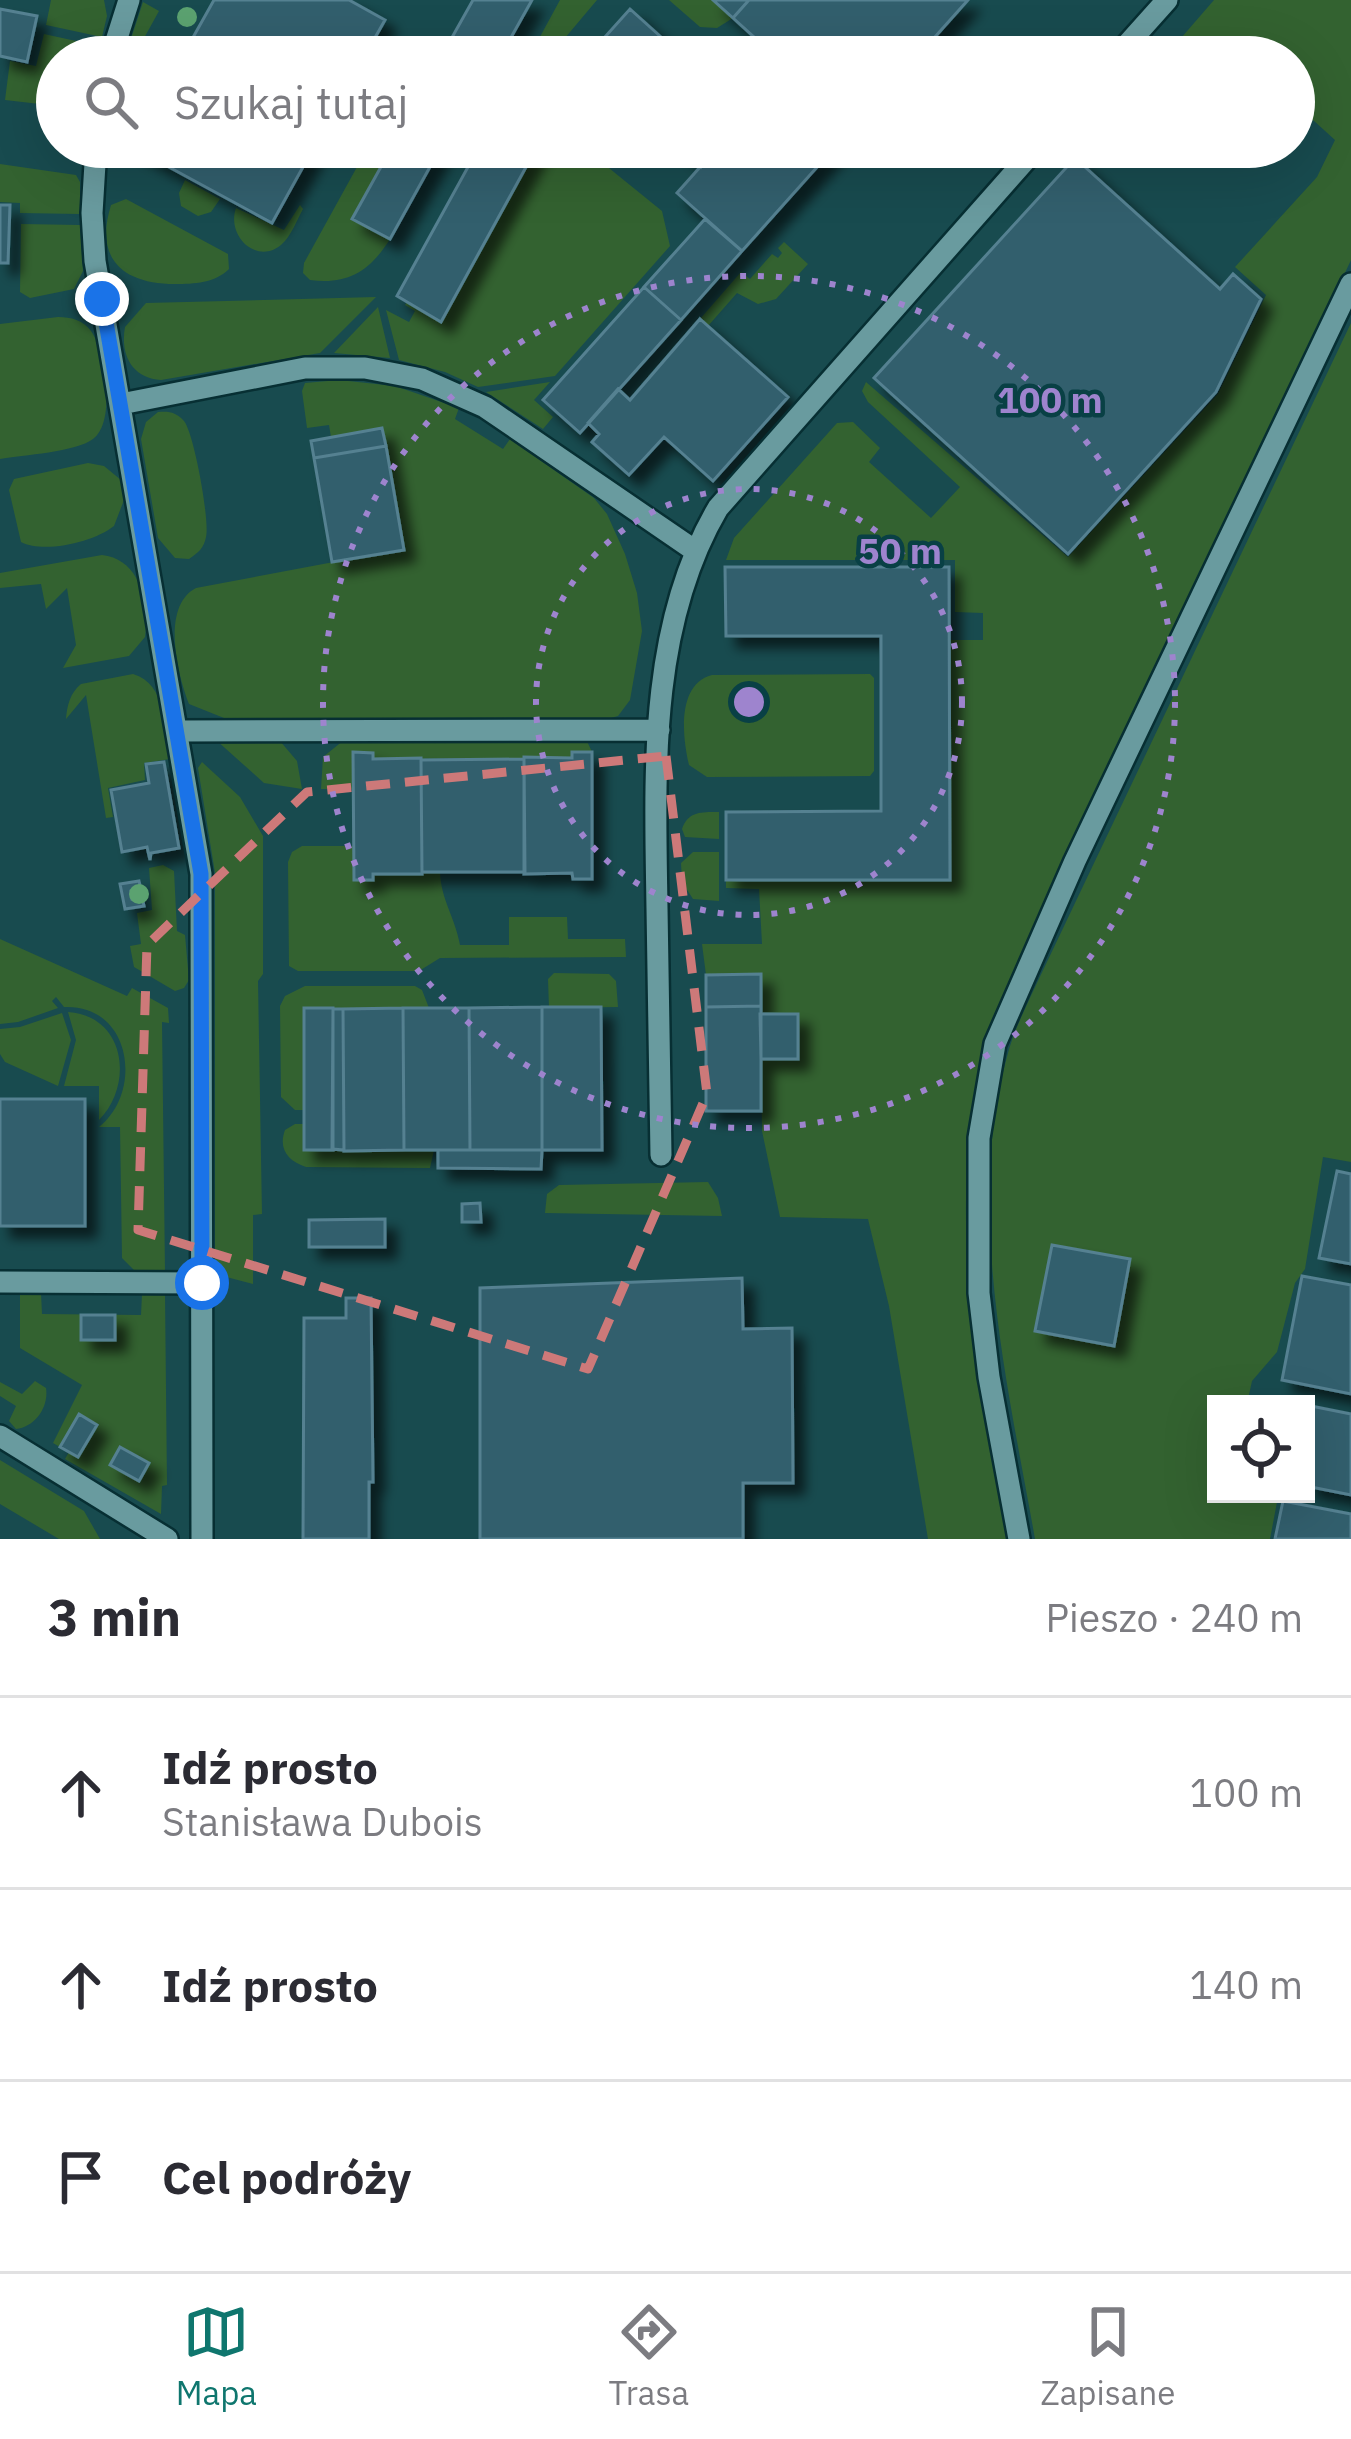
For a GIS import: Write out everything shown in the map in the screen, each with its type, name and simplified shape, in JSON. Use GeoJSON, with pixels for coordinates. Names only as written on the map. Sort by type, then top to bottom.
{"type":"FeatureCollection","features":[{"type":"Feature","properties":{"kind":"street"},"geometry":{"type":"LineString","coordinates":[[118,36],[129,0]]}},
{"type":"Feature","properties":{"kind":"street"},"geometry":{"type":"LineString","coordinates":[[1135,36],[1167,0]]}},
{"type":"Feature","properties":{"kind":"street"},"geometry":{"type":"LineString","coordinates":[[95,168],[95,261],[201,874],[202,1539]]}},
{"type":"Feature","properties":{"kind":"street"},"geometry":{"type":"LineString","coordinates":[[661,1155],[659,730],[672,622],[694,550],[718,508],[1018,168]]}},
{"type":"Feature","properties":{"kind":"street"},"geometry":{"type":"LineString","coordinates":[[1019,1539],[989,1377],[979,1292],[980,1138],[995,1044],[1075,861],[1351,284]]}},
{"type":"Feature","properties":{"kind":"street"},"geometry":{"type":"LineString","coordinates":[[121,404],[305,368],[365,368],[422,379],[485,407],[694,550]]}},
{"type":"Feature","properties":{"kind":"street"},"geometry":{"type":"LineString","coordinates":[[178,731],[659,730]]}},
{"type":"Feature","properties":{"kind":"street"},"geometry":{"type":"LineString","coordinates":[[0,1282],[202,1283]]}},
{"type":"Feature","properties":{"kind":"street"},"geometry":{"type":"LineString","coordinates":[[0,1436],[166,1539]]}},
{"type":"Feature","properties":{"kind":"highlighted area"},"geometry":{"type":"Polygon","coordinates":[[[666,756],[707,1094],[588,1369],[138,1230],[147,945],[307,792],[666,756]]]}},
{"type":"Feature","properties":{"kind":"green space"},"geometry":{"type":"Polygon","coordinates":[[[51,0],[104,0],[107,16],[102,36],[46,25],[51,0]]]}},
{"type":"Feature","properties":{"kind":"green space"},"geometry":{"type":"Polygon","coordinates":[[[560,0],[597,0],[567,36],[540,36],[560,0]]]}},
{"type":"Feature","properties":{"kind":"green space"},"geometry":{"type":"Polygon","coordinates":[[[669,0],[713,0],[733,18],[717,28],[700,27],[669,0]]]}},
{"type":"Feature","properties":{"kind":"green space"},"geometry":{"type":"Polygon","coordinates":[[[1214,0],[1351,0],[1351,260],[989,1032],[975,1096],[966,1223],[976,1349],[1008,1539],[928,1539],[889,1306],[868,1219],[780,1217],[762,1131],[761,1059],[798,1059],[798,1014],[760,1014],[761,974],[706,975],[702,944],[762,944],[759,889],[726,888],[726,880],[950,880],[949,640],[983,640],[983,613],[955,612],[955,560],[726,560],[734,538],[837,423],[853,422],[880,448],[869,462],[931,518],[960,487],[868,402],[862,391],[866,382],[1068,557],[1218,394],[1266,295],[1235,267],[1317,177],[1335,140],[1315,122],[1315,36],[1183,36],[1214,0]]]}},
{"type":"Feature","properties":{"kind":"green space"},"geometry":{"type":"Polygon","coordinates":[[[143,2],[159,11],[145,36],[132,36],[143,2]]]}},
{"type":"Feature","properties":{"kind":"green space"},"geometry":{"type":"Polygon","coordinates":[[[10,61],[36,66],[36,104],[5,100],[10,61]]]}},
{"type":"Feature","properties":{"kind":"green space"},"geometry":{"type":"Polygon","coordinates":[[[0,164],[76,175],[80,214],[20,213],[20,203],[0,202],[0,164]]]}},
{"type":"Feature","properties":{"kind":"green space"},"geometry":{"type":"Polygon","coordinates":[[[356,168],[380,168],[353,218],[390,239],[374,260],[336,280],[310,280],[303,273],[304,263],[356,168]]]}},
{"type":"Feature","properties":{"kind":"green space"},"geometry":{"type":"Polygon","coordinates":[[[526,168],[609,168],[662,211],[670,246],[555,376],[478,387],[399,360],[386,310],[409,322],[415,311],[407,302],[442,321],[526,168]]]}},
{"type":"Feature","properties":{"kind":"green space"},"geometry":{"type":"Polygon","coordinates":[[[185,180],[220,199],[211,212],[198,216],[181,206],[179,193],[185,180]]]}},
{"type":"Feature","properties":{"kind":"green space"},"geometry":{"type":"Polygon","coordinates":[[[126,199],[228,254],[229,269],[211,280],[182,284],[157,283],[127,273],[110,254],[107,240],[111,205],[126,199]]]}},
{"type":"Feature","properties":{"kind":"green space"},"geometry":{"type":"Polygon","coordinates":[[[300,205],[303,209],[291,232],[273,250],[254,250],[240,238],[236,208],[284,230],[300,205]]]}},
{"type":"Feature","properties":{"kind":"green space"},"geometry":{"type":"Polygon","coordinates":[[[21,224],[80,225],[83,271],[74,289],[30,298],[20,292],[21,224]]]}},
{"type":"Feature","properties":{"kind":"green space"},"geometry":{"type":"Polygon","coordinates":[[[784,242],[808,264],[776,299],[758,304],[737,293],[708,326],[700,319],[741,272],[750,279],[772,254],[778,258],[784,242]]]}},
{"type":"Feature","properties":{"kind":"green space"},"geometry":{"type":"Polygon","coordinates":[[[376,297],[320,353],[161,380],[136,370],[124,347],[125,327],[146,303],[376,297]]]}},
{"type":"Feature","properties":{"kind":"green space"},"geometry":{"type":"Polygon","coordinates":[[[378,307],[390,358],[334,353],[378,307]]]}},
{"type":"Feature","properties":{"kind":"green space"},"geometry":{"type":"Polygon","coordinates":[[[58,317],[80,322],[96,341],[106,387],[100,431],[75,447],[0,459],[0,324],[58,317]]]}},
{"type":"Feature","properties":{"kind":"green space"},"geometry":{"type":"Polygon","coordinates":[[[1351,323],[1351,1162],[1323,1157],[1305,1269],[1295,1283],[1277,1352],[1252,1381],[1249,1395],[1207,1395],[1207,1503],[1277,1503],[1270,1539],[1035,1539],[995,1296],[990,1172],[995,1112],[1008,1053],[1351,323]]]}},
{"type":"Feature","properties":{"kind":"green space"},"geometry":{"type":"Polygon","coordinates":[[[339,380],[395,386],[459,408],[455,419],[503,449],[510,439],[594,498],[607,514],[625,554],[642,631],[630,700],[618,716],[600,721],[234,722],[189,704],[177,658],[175,624],[185,597],[196,588],[403,549],[382,429],[331,437],[329,425],[307,428],[305,383],[339,380]]]}},
{"type":"Feature","properties":{"kind":"green space"},"geometry":{"type":"Polygon","coordinates":[[[550,382],[534,400],[553,417],[543,429],[486,392],[550,382]]]}},
{"type":"Feature","properties":{"kind":"green space"},"geometry":{"type":"Polygon","coordinates":[[[158,412],[172,413],[184,421],[196,459],[206,537],[189,559],[175,558],[158,538],[141,439],[146,422],[158,412]]]}},
{"type":"Feature","properties":{"kind":"green space"},"geometry":{"type":"Polygon","coordinates":[[[88,463],[104,466],[121,480],[124,500],[114,526],[69,545],[42,547],[21,542],[9,490],[14,479],[88,463]]]}},
{"type":"Feature","properties":{"kind":"green space"},"geometry":{"type":"Polygon","coordinates":[[[102,555],[125,565],[140,585],[145,637],[129,656],[63,668],[76,645],[67,588],[46,609],[41,584],[0,588],[0,573],[102,555]]]}},
{"type":"Feature","properties":{"kind":"green space"},"geometry":{"type":"Polygon","coordinates":[[[133,674],[144,679],[158,697],[170,759],[144,763],[145,780],[108,788],[113,817],[106,818],[86,695],[66,719],[67,709],[81,684],[133,674]]]}},
{"type":"Feature","properties":{"kind":"green space"},"geometry":{"type":"Polygon","coordinates":[[[870,674],[874,678],[874,771],[870,776],[707,777],[689,765],[685,712],[701,680],[712,675],[870,674]]]}},
{"type":"Feature","properties":{"kind":"green space"},"geometry":{"type":"Polygon","coordinates":[[[586,739],[592,752],[573,752],[572,758],[373,759],[373,753],[353,763],[353,789],[321,789],[323,757],[344,740],[586,739]]]}},
{"type":"Feature","properties":{"kind":"green space"},"geometry":{"type":"Polygon","coordinates":[[[216,740],[280,741],[297,761],[302,789],[264,783],[216,740]]]}},
{"type":"Feature","properties":{"kind":"green space"},"geometry":{"type":"Polygon","coordinates":[[[202,762],[240,797],[263,836],[263,974],[258,981],[262,1214],[253,1215],[253,1284],[215,1274],[215,873],[198,768],[202,762]]]}},
{"type":"Feature","properties":{"kind":"green space"},"geometry":{"type":"Polygon","coordinates":[[[719,812],[719,839],[685,837],[682,829],[692,816],[719,812]]]}},
{"type":"Feature","properties":{"kind":"green space"},"geometry":{"type":"Polygon","coordinates":[[[302,846],[353,846],[354,880],[372,880],[373,874],[440,872],[460,945],[509,945],[509,917],[567,917],[568,939],[625,939],[626,957],[440,958],[419,971],[298,971],[289,966],[288,862],[302,846]]]}},
{"type":"Feature","properties":{"kind":"green space"},"geometry":{"type":"Polygon","coordinates":[[[693,852],[719,852],[719,901],[693,899],[682,882],[681,863],[693,852]]]}},
{"type":"Feature","properties":{"kind":"green space"},"geometry":{"type":"Polygon","coordinates":[[[163,865],[174,871],[177,931],[185,935],[189,980],[175,991],[134,967],[130,946],[141,944],[137,913],[152,910],[149,868],[163,865]]]}},
{"type":"Feature","properties":{"kind":"green space"},"geometry":{"type":"Polygon","coordinates":[[[0,939],[127,996],[132,988],[168,1008],[169,1023],[162,1022],[165,1272],[135,1271],[122,1258],[120,1127],[99,1127],[122,1093],[124,1052],[116,1034],[104,1019],[87,1010],[64,1007],[56,997],[52,1001],[58,1008],[0,1024],[0,939]]]}},
{"type":"Feature","properties":{"kind":"green space"},"geometry":{"type":"Polygon","coordinates":[[[554,973],[609,974],[616,981],[618,1007],[549,1008],[548,979],[554,973]]]}},
{"type":"Feature","properties":{"kind":"green space"},"geometry":{"type":"Polygon","coordinates":[[[305,986],[415,986],[422,990],[429,1008],[333,1009],[305,1110],[295,1110],[281,1097],[280,1006],[285,996],[305,986]]]}},
{"type":"Feature","properties":{"kind":"green space"},"geometry":{"type":"Polygon","coordinates":[[[68,1012],[102,1026],[118,1054],[117,1089],[99,1120],[99,1086],[64,1086],[76,1040],[68,1012]]]}},
{"type":"Feature","properties":{"kind":"green space"},"geometry":{"type":"Polygon","coordinates":[[[62,1013],[71,1040],[58,1086],[5,1062],[0,1054],[0,1029],[62,1013]]]}},
{"type":"Feature","properties":{"kind":"green space"},"geometry":{"type":"Polygon","coordinates":[[[305,1124],[332,1149],[434,1150],[430,1168],[306,1167],[290,1158],[284,1148],[285,1130],[305,1124]]]}},
{"type":"Feature","properties":{"kind":"green space"},"geometry":{"type":"Polygon","coordinates":[[[708,1182],[722,1216],[545,1213],[547,1194],[559,1185],[708,1182]]]}},
{"type":"Feature","properties":{"kind":"green space"},"geometry":{"type":"Polygon","coordinates":[[[20,1293],[41,1293],[42,1314],[141,1315],[142,1294],[165,1294],[167,1485],[162,1486],[161,1514],[65,1459],[69,1452],[79,1457],[96,1425],[79,1415],[60,1447],[53,1443],[82,1385],[20,1348],[20,1293]]]}},
{"type":"Feature","properties":{"kind":"green space"},"geometry":{"type":"Polygon","coordinates":[[[35,1381],[46,1388],[43,1409],[35,1420],[16,1429],[9,1421],[16,1406],[0,1396],[0,1382],[22,1394],[35,1381]]]}},
{"type":"Feature","properties":{"kind":"green space"},"geometry":{"type":"Polygon","coordinates":[[[0,1460],[84,1511],[100,1539],[59,1539],[0,1504],[0,1460]]]}},
{"type":"Feature","properties":{"kind":"building"},"geometry":{"type":"Polygon","coordinates":[[[214,0],[349,0],[385,20],[376,36],[194,36],[214,0]]]}},
{"type":"Feature","properties":{"kind":"building"},"geometry":{"type":"Polygon","coordinates":[[[473,0],[532,0],[512,36],[453,36],[473,0]]]}},
{"type":"Feature","properties":{"kind":"building"},"geometry":{"type":"Polygon","coordinates":[[[713,0],[749,0],[733,18],[713,0]]]}},
{"type":"Feature","properties":{"kind":"building"},"geometry":{"type":"Polygon","coordinates":[[[749,0],[968,0],[936,36],[753,36],[733,18],[749,0]]]}},
{"type":"Feature","properties":{"kind":"building"},"geometry":{"type":"Polygon","coordinates":[[[0,9],[37,16],[27,62],[0,56],[0,9]]]}},
{"type":"Feature","properties":{"kind":"building"},"geometry":{"type":"Polygon","coordinates":[[[630,9],[660,36],[606,36],[630,9]]]}},
{"type":"Feature","properties":{"kind":"building"},"geometry":{"type":"Polygon","coordinates":[[[171,168],[302,168],[272,223],[171,168]]]}},
{"type":"Feature","properties":{"kind":"building"},"geometry":{"type":"Polygon","coordinates":[[[380,168],[429,168],[390,239],[352,219],[380,168]]]}},
{"type":"Feature","properties":{"kind":"building"},"geometry":{"type":"Polygon","coordinates":[[[467,168],[525,168],[441,322],[397,296],[467,168]]]}},
{"type":"Feature","properties":{"kind":"building"},"geometry":{"type":"Polygon","coordinates":[[[699,168],[816,168],[742,251],[677,193],[699,168]]]}},
{"type":"Feature","properties":{"kind":"building"},"geometry":{"type":"Polygon","coordinates":[[[1066,168],[1086,168],[1220,289],[1233,274],[1261,299],[1216,392],[1068,554],[874,378],[1066,168]]]}},
{"type":"Feature","properties":{"kind":"building"},"geometry":{"type":"Polygon","coordinates":[[[0,205],[10,205],[8,263],[0,263],[0,205]]]}},
{"type":"Feature","properties":{"kind":"building"},"geometry":{"type":"Polygon","coordinates":[[[705,219],[742,251],[681,320],[644,287],[705,219]]]}},
{"type":"Feature","properties":{"kind":"building"},"geometry":{"type":"Polygon","coordinates":[[[644,287],[681,320],[580,433],[543,400],[644,287]]]}},
{"type":"Feature","properties":{"kind":"building"},"geometry":{"type":"Polygon","coordinates":[[[700,319],[788,397],[713,481],[664,437],[629,475],[592,442],[599,434],[588,423],[618,389],[630,400],[700,319]]]}},
{"type":"Feature","properties":{"kind":"building"},"geometry":{"type":"Polygon","coordinates":[[[382,428],[386,446],[314,458],[311,441],[382,428]]]}},
{"type":"Feature","properties":{"kind":"building"},"geometry":{"type":"Polygon","coordinates":[[[386,446],[404,550],[332,562],[314,458],[386,446]]]}},
{"type":"Feature","properties":{"kind":"building"},"geometry":{"type":"Polygon","coordinates":[[[725,567],[949,567],[950,880],[726,880],[726,812],[881,811],[881,636],[726,636],[725,567]]]}},
{"type":"Feature","properties":{"kind":"building"},"geometry":{"type":"Polygon","coordinates":[[[353,752],[373,753],[373,759],[421,758],[422,874],[373,874],[373,880],[354,880],[353,752]]]}},
{"type":"Feature","properties":{"kind":"building"},"geometry":{"type":"Polygon","coordinates":[[[572,752],[592,752],[592,879],[573,879],[572,873],[524,874],[524,757],[572,758],[572,752]]]}},
{"type":"Feature","properties":{"kind":"building"},"geometry":{"type":"Polygon","coordinates":[[[524,759],[525,872],[422,872],[421,760],[524,759]]]}},
{"type":"Feature","properties":{"kind":"building"},"geometry":{"type":"Polygon","coordinates":[[[164,762],[179,848],[151,853],[150,860],[147,847],[122,852],[111,790],[149,783],[146,764],[164,762]]]}},
{"type":"Feature","properties":{"kind":"building"},"geometry":{"type":"Polygon","coordinates":[[[139,881],[141,889],[131,891],[132,899],[142,897],[144,906],[125,909],[120,884],[139,881]]]}},
{"type":"Feature","properties":{"kind":"building"},"geometry":{"type":"Polygon","coordinates":[[[761,974],[761,1006],[706,1007],[706,975],[761,974]]]}},
{"type":"Feature","properties":{"kind":"building"},"geometry":{"type":"Polygon","coordinates":[[[761,1006],[761,1111],[706,1111],[706,1007],[761,1006]]]}},
{"type":"Feature","properties":{"kind":"building"},"geometry":{"type":"Polygon","coordinates":[[[542,1007],[601,1007],[602,1150],[542,1150],[542,1007]]]}},
{"type":"Feature","properties":{"kind":"building"},"geometry":{"type":"Polygon","coordinates":[[[542,1007],[542,1150],[470,1150],[469,1008],[542,1007]]]}},
{"type":"Feature","properties":{"kind":"building"},"geometry":{"type":"Polygon","coordinates":[[[304,1008],[333,1008],[333,1150],[304,1150],[304,1008]]]}},
{"type":"Feature","properties":{"kind":"building"},"geometry":{"type":"Polygon","coordinates":[[[403,1008],[469,1008],[470,1150],[404,1150],[403,1008]]]}},
{"type":"Feature","properties":{"kind":"building"},"geometry":{"type":"Polygon","coordinates":[[[403,1008],[404,1150],[344,1151],[343,1009],[403,1008]]]}},
{"type":"Feature","properties":{"kind":"building"},"geometry":{"type":"Polygon","coordinates":[[[333,1009],[343,1009],[344,1150],[332,1149],[333,1009]]]}},
{"type":"Feature","properties":{"kind":"building"},"geometry":{"type":"Polygon","coordinates":[[[760,1014],[798,1014],[798,1059],[761,1059],[760,1014]]]}},
{"type":"Feature","properties":{"kind":"building"},"geometry":{"type":"Polygon","coordinates":[[[0,1099],[85,1099],[85,1226],[0,1226],[0,1099]]]}},
{"type":"Feature","properties":{"kind":"building"},"geometry":{"type":"Polygon","coordinates":[[[438,1150],[542,1150],[541,1169],[438,1168],[438,1150]]]}},
{"type":"Feature","properties":{"kind":"building"},"geometry":{"type":"Polygon","coordinates":[[[1337,1171],[1351,1174],[1351,1264],[1319,1258],[1337,1171]]]}},
{"type":"Feature","properties":{"kind":"building"},"geometry":{"type":"Polygon","coordinates":[[[480,1203],[481,1222],[462,1222],[462,1204],[480,1203]]]}},
{"type":"Feature","properties":{"kind":"building"},"geometry":{"type":"Polygon","coordinates":[[[385,1219],[385,1247],[309,1247],[309,1220],[385,1219]]]}},
{"type":"Feature","properties":{"kind":"building"},"geometry":{"type":"Polygon","coordinates":[[[1052,1245],[1130,1259],[1114,1346],[1035,1331],[1052,1245]]]}},
{"type":"Feature","properties":{"kind":"building"},"geometry":{"type":"Polygon","coordinates":[[[1302,1276],[1351,1285],[1351,1394],[1282,1380],[1302,1276]]]}},
{"type":"Feature","properties":{"kind":"building"},"geometry":{"type":"Polygon","coordinates":[[[742,1278],[743,1329],[792,1328],[793,1483],[743,1483],[743,1539],[480,1539],[480,1288],[742,1278]]]}},
{"type":"Feature","properties":{"kind":"building"},"geometry":{"type":"Polygon","coordinates":[[[346,1298],[371,1298],[369,1539],[303,1539],[304,1318],[346,1318],[346,1298]]]}},
{"type":"Feature","properties":{"kind":"building"},"geometry":{"type":"Polygon","coordinates":[[[81,1315],[115,1315],[115,1340],[81,1340],[81,1315]]]}},
{"type":"Feature","properties":{"kind":"building"},"geometry":{"type":"Polygon","coordinates":[[[1315,1407],[1351,1414],[1351,1495],[1315,1488],[1315,1407]]]}},
{"type":"Feature","properties":{"kind":"building"},"geometry":{"type":"Polygon","coordinates":[[[79,1414],[97,1425],[78,1457],[60,1447],[79,1414]]]}},
{"type":"Feature","properties":{"kind":"building"},"geometry":{"type":"Polygon","coordinates":[[[120,1447],[149,1463],[139,1481],[110,1465],[120,1447]]]}},
{"type":"Feature","properties":{"kind":"building"},"geometry":{"type":"Polygon","coordinates":[[[1283,1503],[1351,1514],[1351,1539],[1275,1539],[1283,1503]]]}},
{"type":"Feature","properties":{"kind":"route"},"geometry":{"type":"LineString","coordinates":[[102,299],[201,874],[202,1283]]}}]}
